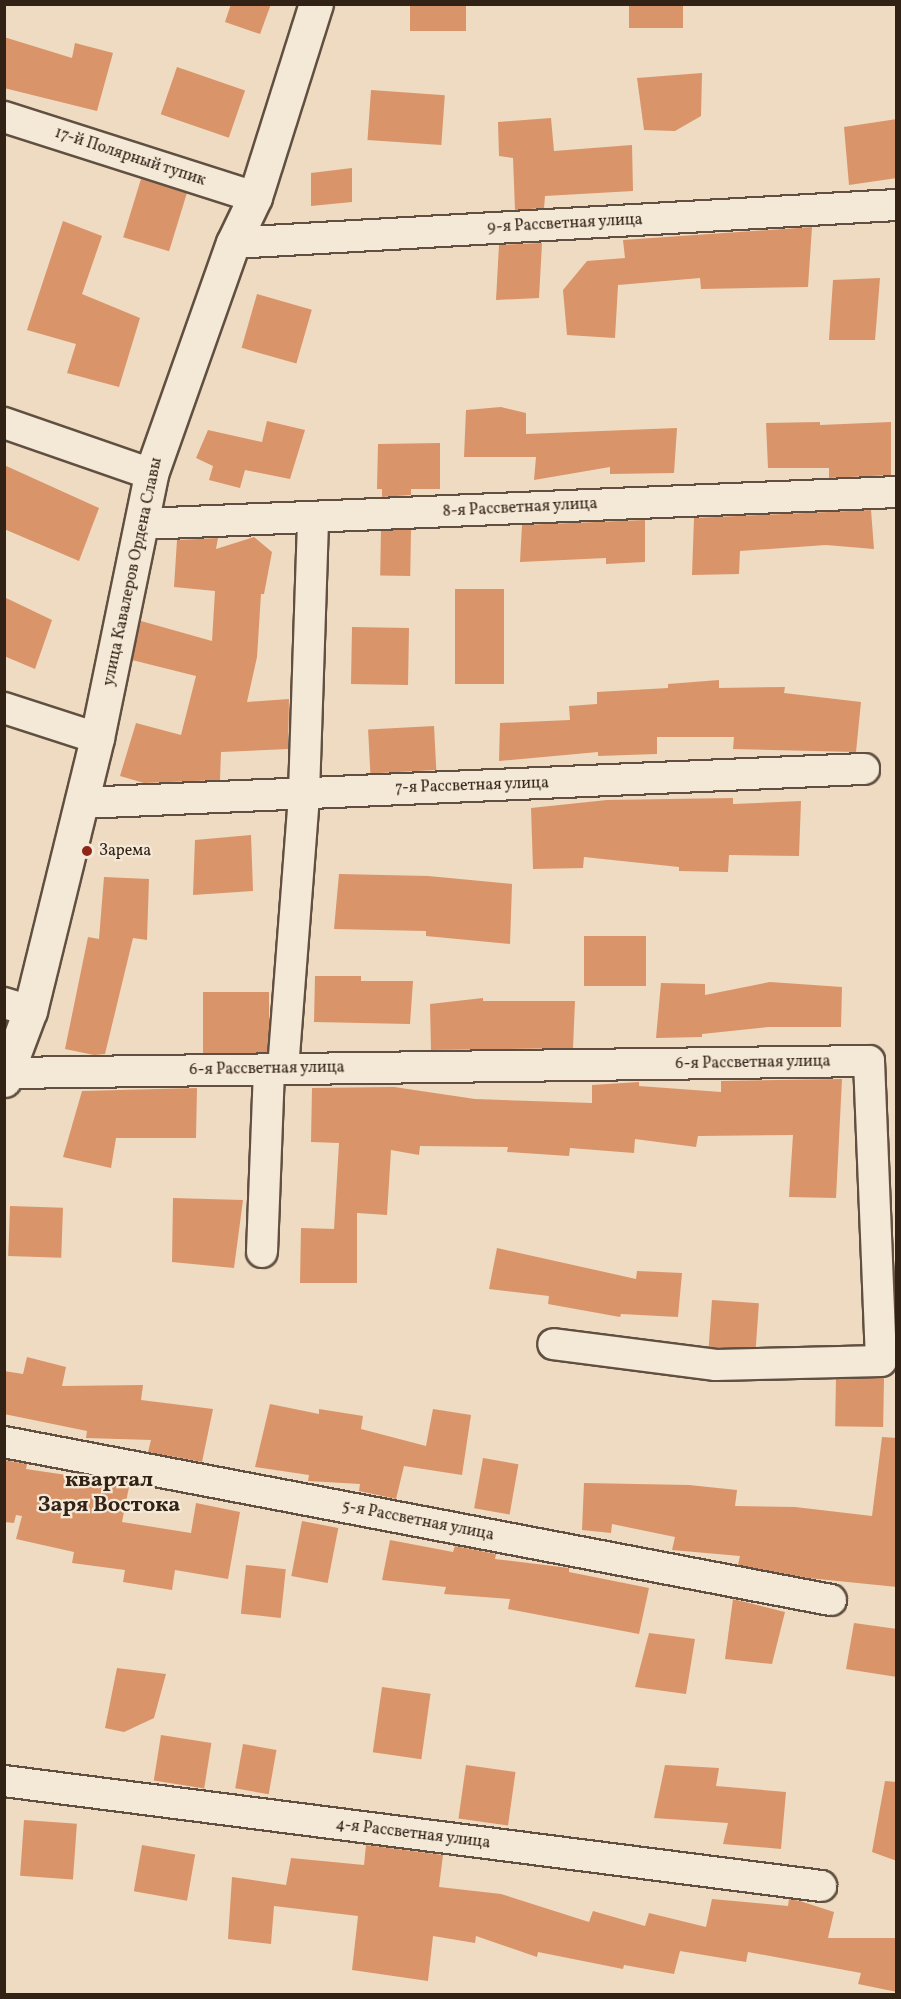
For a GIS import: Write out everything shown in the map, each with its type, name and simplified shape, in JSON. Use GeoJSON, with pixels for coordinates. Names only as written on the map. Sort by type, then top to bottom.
{"type":"FeatureCollection","features":[{"type":"Feature","properties":{"kind":"street","name":"улица Кавалеров Ордена Славы"},"geometry":{"type":"LineString","coordinates":[[6,1076],[17,1007],[81,803],[97,738],[143,524],[151,474],[233,243],[255,197],[316,4]]}},
{"type":"Feature","properties":{"kind":"street","name":"17-й Полярный тупик"},"geometry":{"type":"LineString","coordinates":[[4,117],[255,197]]}},
{"type":"Feature","properties":{"kind":"street","name":"9-я Рассветная улица"},"geometry":{"type":"LineString","coordinates":[[233,243],[897,205]]}},
{"type":"Feature","properties":{"kind":"street"},"geometry":{"type":"LineString","coordinates":[[4,423],[151,474]]}},
{"type":"Feature","properties":{"kind":"street","name":"8-я Рассветная улица"},"geometry":{"type":"LineString","coordinates":[[143,524],[897,492]]}},
{"type":"Feature","properties":{"kind":"street"},"geometry":{"type":"LineString","coordinates":[[262,1252],[276,1069],[304,794],[313,517]]}},
{"type":"Feature","properties":{"kind":"street"},"geometry":{"type":"LineString","coordinates":[[4,708],[97,738]]}},
{"type":"Feature","properties":{"kind":"street","name":"7-я Рассветная улица"},"geometry":{"type":"LineString","coordinates":[[81,803],[864,770]]}},
{"type":"Feature","properties":{"kind":"street","name":"6-я Рассветная улица"},"geometry":{"type":"LineString","coordinates":[[6,1076],[276,1069],[869,1061],[881,1361],[716,1365],[553,1344]]}},
{"type":"Feature","properties":{"kind":"street","name":"5-я Рассветная улица"},"geometry":{"type":"LineString","coordinates":[[4,1442],[831,1600]]}},
{"type":"Feature","properties":{"kind":"street","name":"4-я Рассветная улица"},"geometry":{"type":"LineString","coordinates":[[4,1781],[820,1886]]}},
{"type":"Feature","properties":{"kind":"building"},"geometry":{"type":"Polygon","coordinates":[[[231,4],[271,4],[260,34],[225,22],[231,4]]]}},
{"type":"Feature","properties":{"kind":"building"},"geometry":{"type":"Polygon","coordinates":[[[410,4],[466,4],[466,31],[410,31],[410,4]]]}},
{"type":"Feature","properties":{"kind":"building"},"geometry":{"type":"Polygon","coordinates":[[[629,4],[683,4],[683,28],[629,28],[629,4]]]}},
{"type":"Feature","properties":{"kind":"building"},"geometry":{"type":"Polygon","coordinates":[[[4,37],[72,58],[75,43],[113,53],[97,111],[4,88],[4,37]]]}},
{"type":"Feature","properties":{"kind":"building"},"geometry":{"type":"Polygon","coordinates":[[[177,67],[245,90],[229,138],[161,114],[177,67]]]}},
{"type":"Feature","properties":{"kind":"building"},"geometry":{"type":"Polygon","coordinates":[[[702,73],[701,116],[675,131],[644,130],[637,78],[702,73]]]}},
{"type":"Feature","properties":{"kind":"building"},"geometry":{"type":"Polygon","coordinates":[[[371,90],[445,95],[441,145],[368,140],[371,90]]]}},
{"type":"Feature","properties":{"kind":"building"},"geometry":{"type":"Polygon","coordinates":[[[551,118],[554,151],[632,145],[633,191],[545,196],[544,208],[515,210],[513,158],[499,156],[498,122],[551,118]]]}},
{"type":"Feature","properties":{"kind":"building"},"geometry":{"type":"Polygon","coordinates":[[[897,119],[897,178],[849,185],[844,127],[897,119]]]}},
{"type":"Feature","properties":{"kind":"building"},"geometry":{"type":"Polygon","coordinates":[[[352,168],[352,202],[311,206],[311,173],[352,168]]]}},
{"type":"Feature","properties":{"kind":"building"},"geometry":{"type":"Polygon","coordinates":[[[141,179],[187,193],[169,251],[123,237],[141,179]]]}},
{"type":"Feature","properties":{"kind":"building"},"geometry":{"type":"Polygon","coordinates":[[[63,221],[102,236],[82,294],[140,318],[119,387],[67,373],[76,344],[27,330],[63,221]]]}},
{"type":"Feature","properties":{"kind":"building"},"geometry":{"type":"Polygon","coordinates":[[[812,227],[808,287],[701,289],[700,278],[618,285],[615,338],[567,335],[563,290],[587,261],[625,258],[623,240],[812,227]]]}},
{"type":"Feature","properties":{"kind":"building"},"geometry":{"type":"Polygon","coordinates":[[[542,243],[539,298],[496,300],[499,245],[542,243]]]}},
{"type":"Feature","properties":{"kind":"building"},"geometry":{"type":"Polygon","coordinates":[[[880,278],[875,340],[829,340],[833,280],[880,278]]]}},
{"type":"Feature","properties":{"kind":"building"},"geometry":{"type":"Polygon","coordinates":[[[257,294],[312,310],[296,364],[242,348],[257,294]]]}},
{"type":"Feature","properties":{"kind":"building"},"geometry":{"type":"Polygon","coordinates":[[[501,407],[526,413],[526,434],[677,428],[674,473],[610,474],[610,467],[534,480],[536,457],[464,457],[466,410],[501,407]]]}},
{"type":"Feature","properties":{"kind":"building"},"geometry":{"type":"Polygon","coordinates":[[[267,421],[305,430],[290,479],[245,470],[240,488],[209,480],[213,466],[196,458],[208,430],[262,442],[267,421]]]}},
{"type":"Feature","properties":{"kind":"building"},"geometry":{"type":"Polygon","coordinates":[[[820,422],[820,425],[891,422],[891,475],[829,478],[829,468],[768,468],[766,423],[820,422]]]}},
{"type":"Feature","properties":{"kind":"building"},"geometry":{"type":"Polygon","coordinates":[[[440,443],[440,489],[411,489],[411,495],[382,497],[382,489],[377,489],[378,444],[440,443]]]}},
{"type":"Feature","properties":{"kind":"building"},"geometry":{"type":"Polygon","coordinates":[[[4,465],[99,508],[79,561],[4,529],[4,465]]]}},
{"type":"Feature","properties":{"kind":"building"},"geometry":{"type":"Polygon","coordinates":[[[871,510],[874,549],[826,545],[740,551],[739,574],[692,575],[694,518],[871,510]]]}},
{"type":"Feature","properties":{"kind":"building"},"geometry":{"type":"Polygon","coordinates":[[[645,520],[645,562],[606,564],[606,558],[520,562],[522,525],[645,520]]]}},
{"type":"Feature","properties":{"kind":"building"},"geometry":{"type":"Polygon","coordinates":[[[381,529],[411,530],[410,576],[380,575],[381,529]]]}},
{"type":"Feature","properties":{"kind":"building"},"geometry":{"type":"Polygon","coordinates":[[[254,537],[272,552],[264,594],[261,594],[257,657],[247,702],[289,699],[288,749],[221,752],[220,780],[144,783],[120,776],[136,723],[181,735],[196,676],[132,660],[141,621],[212,641],[215,591],[174,587],[177,540],[218,538],[216,549],[254,537]]]}},
{"type":"Feature","properties":{"kind":"building"},"geometry":{"type":"Polygon","coordinates":[[[455,589],[504,589],[504,684],[455,684],[455,589]]]}},
{"type":"Feature","properties":{"kind":"building"},"geometry":{"type":"Polygon","coordinates":[[[4,597],[52,620],[35,669],[4,656],[4,597]]]}},
{"type":"Feature","properties":{"kind":"building"},"geometry":{"type":"Polygon","coordinates":[[[352,627],[409,628],[408,685],[351,684],[352,627]]]}},
{"type":"Feature","properties":{"kind":"building"},"geometry":{"type":"Polygon","coordinates":[[[719,680],[719,688],[785,687],[784,693],[861,702],[856,752],[733,749],[734,737],[657,737],[657,754],[598,756],[598,752],[499,761],[500,723],[570,720],[569,706],[597,704],[597,692],[668,688],[668,684],[719,680]]]}},
{"type":"Feature","properties":{"kind":"building"},"geometry":{"type":"Polygon","coordinates":[[[434,726],[436,770],[370,773],[368,729],[434,726]]]}},
{"type":"Feature","properties":{"kind":"building"},"geometry":{"type":"Polygon","coordinates":[[[733,798],[733,804],[801,801],[799,856],[729,855],[728,872],[679,871],[679,867],[584,857],[583,868],[533,869],[531,808],[607,800],[733,798]]]}},
{"type":"Feature","properties":{"kind":"building"},"geometry":{"type":"Polygon","coordinates":[[[251,835],[253,891],[193,895],[195,840],[251,835]]]}},
{"type":"Feature","properties":{"kind":"building"},"geometry":{"type":"Polygon","coordinates":[[[339,874],[428,876],[512,884],[510,944],[426,936],[426,931],[334,929],[339,874]]]}},
{"type":"Feature","properties":{"kind":"building"},"geometry":{"type":"Polygon","coordinates":[[[104,877],[149,879],[147,940],[133,938],[105,1054],[94,1055],[65,1049],[88,937],[99,939],[104,877]]]}},
{"type":"Feature","properties":{"kind":"building"},"geometry":{"type":"Polygon","coordinates":[[[584,936],[646,936],[646,986],[584,986],[584,936]]]}},
{"type":"Feature","properties":{"kind":"building"},"geometry":{"type":"Polygon","coordinates":[[[315,976],[361,976],[361,981],[413,981],[410,1024],[314,1022],[315,976]]]}},
{"type":"Feature","properties":{"kind":"building"},"geometry":{"type":"Polygon","coordinates":[[[770,982],[842,987],[841,1027],[768,1027],[702,1034],[702,1037],[656,1038],[661,983],[705,984],[705,995],[770,982]]]}},
{"type":"Feature","properties":{"kind":"building"},"geometry":{"type":"Polygon","coordinates":[[[203,992],[269,992],[269,1053],[203,1053],[203,992]]]}},
{"type":"Feature","properties":{"kind":"building"},"geometry":{"type":"Polygon","coordinates":[[[483,998],[483,1001],[575,1001],[573,1048],[431,1050],[430,1004],[483,998]]]}},
{"type":"Feature","properties":{"kind":"building"},"geometry":{"type":"Polygon","coordinates":[[[842,1079],[836,1198],[789,1197],[793,1135],[698,1136],[696,1147],[635,1139],[634,1153],[570,1148],[569,1156],[507,1152],[508,1147],[420,1146],[419,1155],[391,1150],[387,1215],[357,1213],[357,1283],[300,1283],[301,1228],[334,1229],[339,1143],[311,1142],[312,1088],[394,1087],[475,1099],[592,1103],[592,1085],[639,1082],[639,1086],[721,1092],[721,1081],[842,1079]]]}},
{"type":"Feature","properties":{"kind":"building"},"geometry":{"type":"Polygon","coordinates":[[[197,1088],[196,1138],[116,1138],[111,1168],[63,1157],[82,1091],[197,1088]]]}},
{"type":"Feature","properties":{"kind":"building"},"geometry":{"type":"Polygon","coordinates":[[[173,1198],[243,1200],[234,1268],[172,1262],[173,1198]]]}},
{"type":"Feature","properties":{"kind":"building"},"geometry":{"type":"Polygon","coordinates":[[[10,1206],[63,1208],[61,1258],[8,1256],[10,1206]]]}},
{"type":"Feature","properties":{"kind":"building"},"geometry":{"type":"Polygon","coordinates":[[[497,1248],[636,1279],[637,1271],[682,1273],[678,1317],[621,1314],[620,1317],[548,1304],[549,1296],[489,1289],[497,1248]]]}},
{"type":"Feature","properties":{"kind":"building"},"geometry":{"type":"Polygon","coordinates":[[[712,1300],[759,1303],[756,1350],[709,1347],[712,1300]]]}},
{"type":"Feature","properties":{"kind":"building"},"geometry":{"type":"Polygon","coordinates":[[[27,1357],[66,1367],[62,1386],[143,1385],[141,1400],[213,1409],[202,1462],[148,1452],[151,1440],[86,1438],[87,1431],[4,1414],[4,1371],[23,1374],[27,1357]]]}},
{"type":"Feature","properties":{"kind":"building"},"geometry":{"type":"Polygon","coordinates":[[[836,1377],[884,1378],[883,1427],[835,1426],[836,1377]]]}},
{"type":"Feature","properties":{"kind":"building"},"geometry":{"type":"Polygon","coordinates":[[[270,1404],[319,1414],[319,1409],[363,1416],[361,1429],[426,1446],[433,1409],[471,1415],[462,1475],[404,1466],[396,1499],[359,1491],[360,1484],[308,1481],[309,1475],[255,1467],[270,1404]]]}},
{"type":"Feature","properties":{"kind":"building"},"geometry":{"type":"Polygon","coordinates":[[[882,1437],[897,1438],[897,1587],[808,1578],[738,1565],[740,1556],[672,1550],[675,1537],[612,1524],[611,1533],[582,1530],[584,1483],[689,1485],[737,1490],[735,1506],[795,1507],[872,1516],[882,1437]]]}},
{"type":"Feature","properties":{"kind":"building"},"geometry":{"type":"Polygon","coordinates":[[[483,1458],[518,1464],[510,1514],[474,1508],[483,1458]]]}},
{"type":"Feature","properties":{"kind":"building"},"geometry":{"type":"Polygon","coordinates":[[[4,1460],[27,1464],[26,1469],[80,1477],[78,1482],[129,1487],[122,1522],[191,1533],[196,1503],[240,1512],[228,1579],[175,1570],[172,1590],[123,1582],[125,1570],[72,1563],[74,1552],[16,1539],[22,1516],[16,1515],[14,1523],[4,1522],[4,1460]]]}},
{"type":"Feature","properties":{"kind":"building"},"geometry":{"type":"Polygon","coordinates":[[[302,1521],[338,1528],[328,1583],[291,1576],[302,1521]]]}},
{"type":"Feature","properties":{"kind":"building"},"geometry":{"type":"Polygon","coordinates":[[[390,1540],[453,1552],[455,1546],[496,1554],[495,1559],[569,1568],[569,1572],[649,1588],[639,1634],[508,1609],[510,1599],[444,1594],[446,1587],[382,1580],[390,1540]]]}},
{"type":"Feature","properties":{"kind":"building"},"geometry":{"type":"Polygon","coordinates":[[[246,1565],[286,1569],[281,1618],[241,1614],[246,1565]]]}},
{"type":"Feature","properties":{"kind":"building"},"geometry":{"type":"Polygon","coordinates":[[[733,1599],[785,1612],[772,1664],[725,1659],[733,1599]]]}},
{"type":"Feature","properties":{"kind":"building"},"geometry":{"type":"Polygon","coordinates":[[[854,1623],[897,1629],[897,1677],[846,1669],[854,1623]]]}},
{"type":"Feature","properties":{"kind":"building"},"geometry":{"type":"Polygon","coordinates":[[[649,1633],[695,1639],[686,1694],[635,1687],[649,1633]]]}},
{"type":"Feature","properties":{"kind":"building"},"geometry":{"type":"Polygon","coordinates":[[[117,1668],[166,1674],[154,1718],[124,1732],[105,1728],[117,1668]]]}},
{"type":"Feature","properties":{"kind":"building"},"geometry":{"type":"Polygon","coordinates":[[[382,1687],[431,1694],[421,1759],[373,1752],[382,1687]]]}},
{"type":"Feature","properties":{"kind":"building"},"geometry":{"type":"Polygon","coordinates":[[[161,1735],[211,1743],[204,1788],[154,1780],[161,1735]]]}},
{"type":"Feature","properties":{"kind":"building"},"geometry":{"type":"Polygon","coordinates":[[[243,1744],[276,1750],[269,1794],[235,1788],[243,1744]]]}},
{"type":"Feature","properties":{"kind":"building"},"geometry":{"type":"Polygon","coordinates":[[[466,1765],[516,1772],[508,1825],[458,1818],[466,1765]]]}},
{"type":"Feature","properties":{"kind":"building"},"geometry":{"type":"Polygon","coordinates":[[[665,1765],[719,1768],[716,1786],[786,1792],[781,1849],[723,1844],[728,1823],[654,1818],[665,1765]]]}},
{"type":"Feature","properties":{"kind":"building"},"geometry":{"type":"Polygon","coordinates":[[[885,1781],[897,1782],[897,1861],[872,1852],[885,1781]]]}},
{"type":"Feature","properties":{"kind":"building"},"geometry":{"type":"Polygon","coordinates":[[[24,1820],[77,1824],[73,1880],[20,1876],[24,1820]]]}},
{"type":"Feature","properties":{"kind":"building"},"geometry":{"type":"Polygon","coordinates":[[[142,1845],[195,1854],[187,1901],[134,1891],[142,1845]]]}},
{"type":"Feature","properties":{"kind":"building"},"geometry":{"type":"Polygon","coordinates":[[[366,1845],[443,1855],[439,1887],[501,1894],[589,1922],[593,1911],[645,1926],[649,1913],[706,1927],[712,1899],[788,1906],[789,1899],[800,1901],[834,1912],[828,1938],[897,1938],[897,1992],[858,1984],[861,1973],[748,1952],[746,1962],[680,1951],[674,1974],[624,1965],[623,1969],[538,1952],[537,1957],[476,1936],[475,1943],[433,1936],[428,1981],[352,1970],[358,1916],[274,1906],[271,1944],[228,1939],[232,1877],[286,1885],[291,1858],[364,1865],[366,1845]]]}},
{"type":"Feature","properties":{"kind":"place","name":"Зарема"},"geometry":{"type":"Point","coordinates":[87,851]}},
{"type":"Feature","properties":{"kind":"district","name":"квартал Заря Востока"},"geometry":{"type":"Point","coordinates":[109,1492]}}]}
